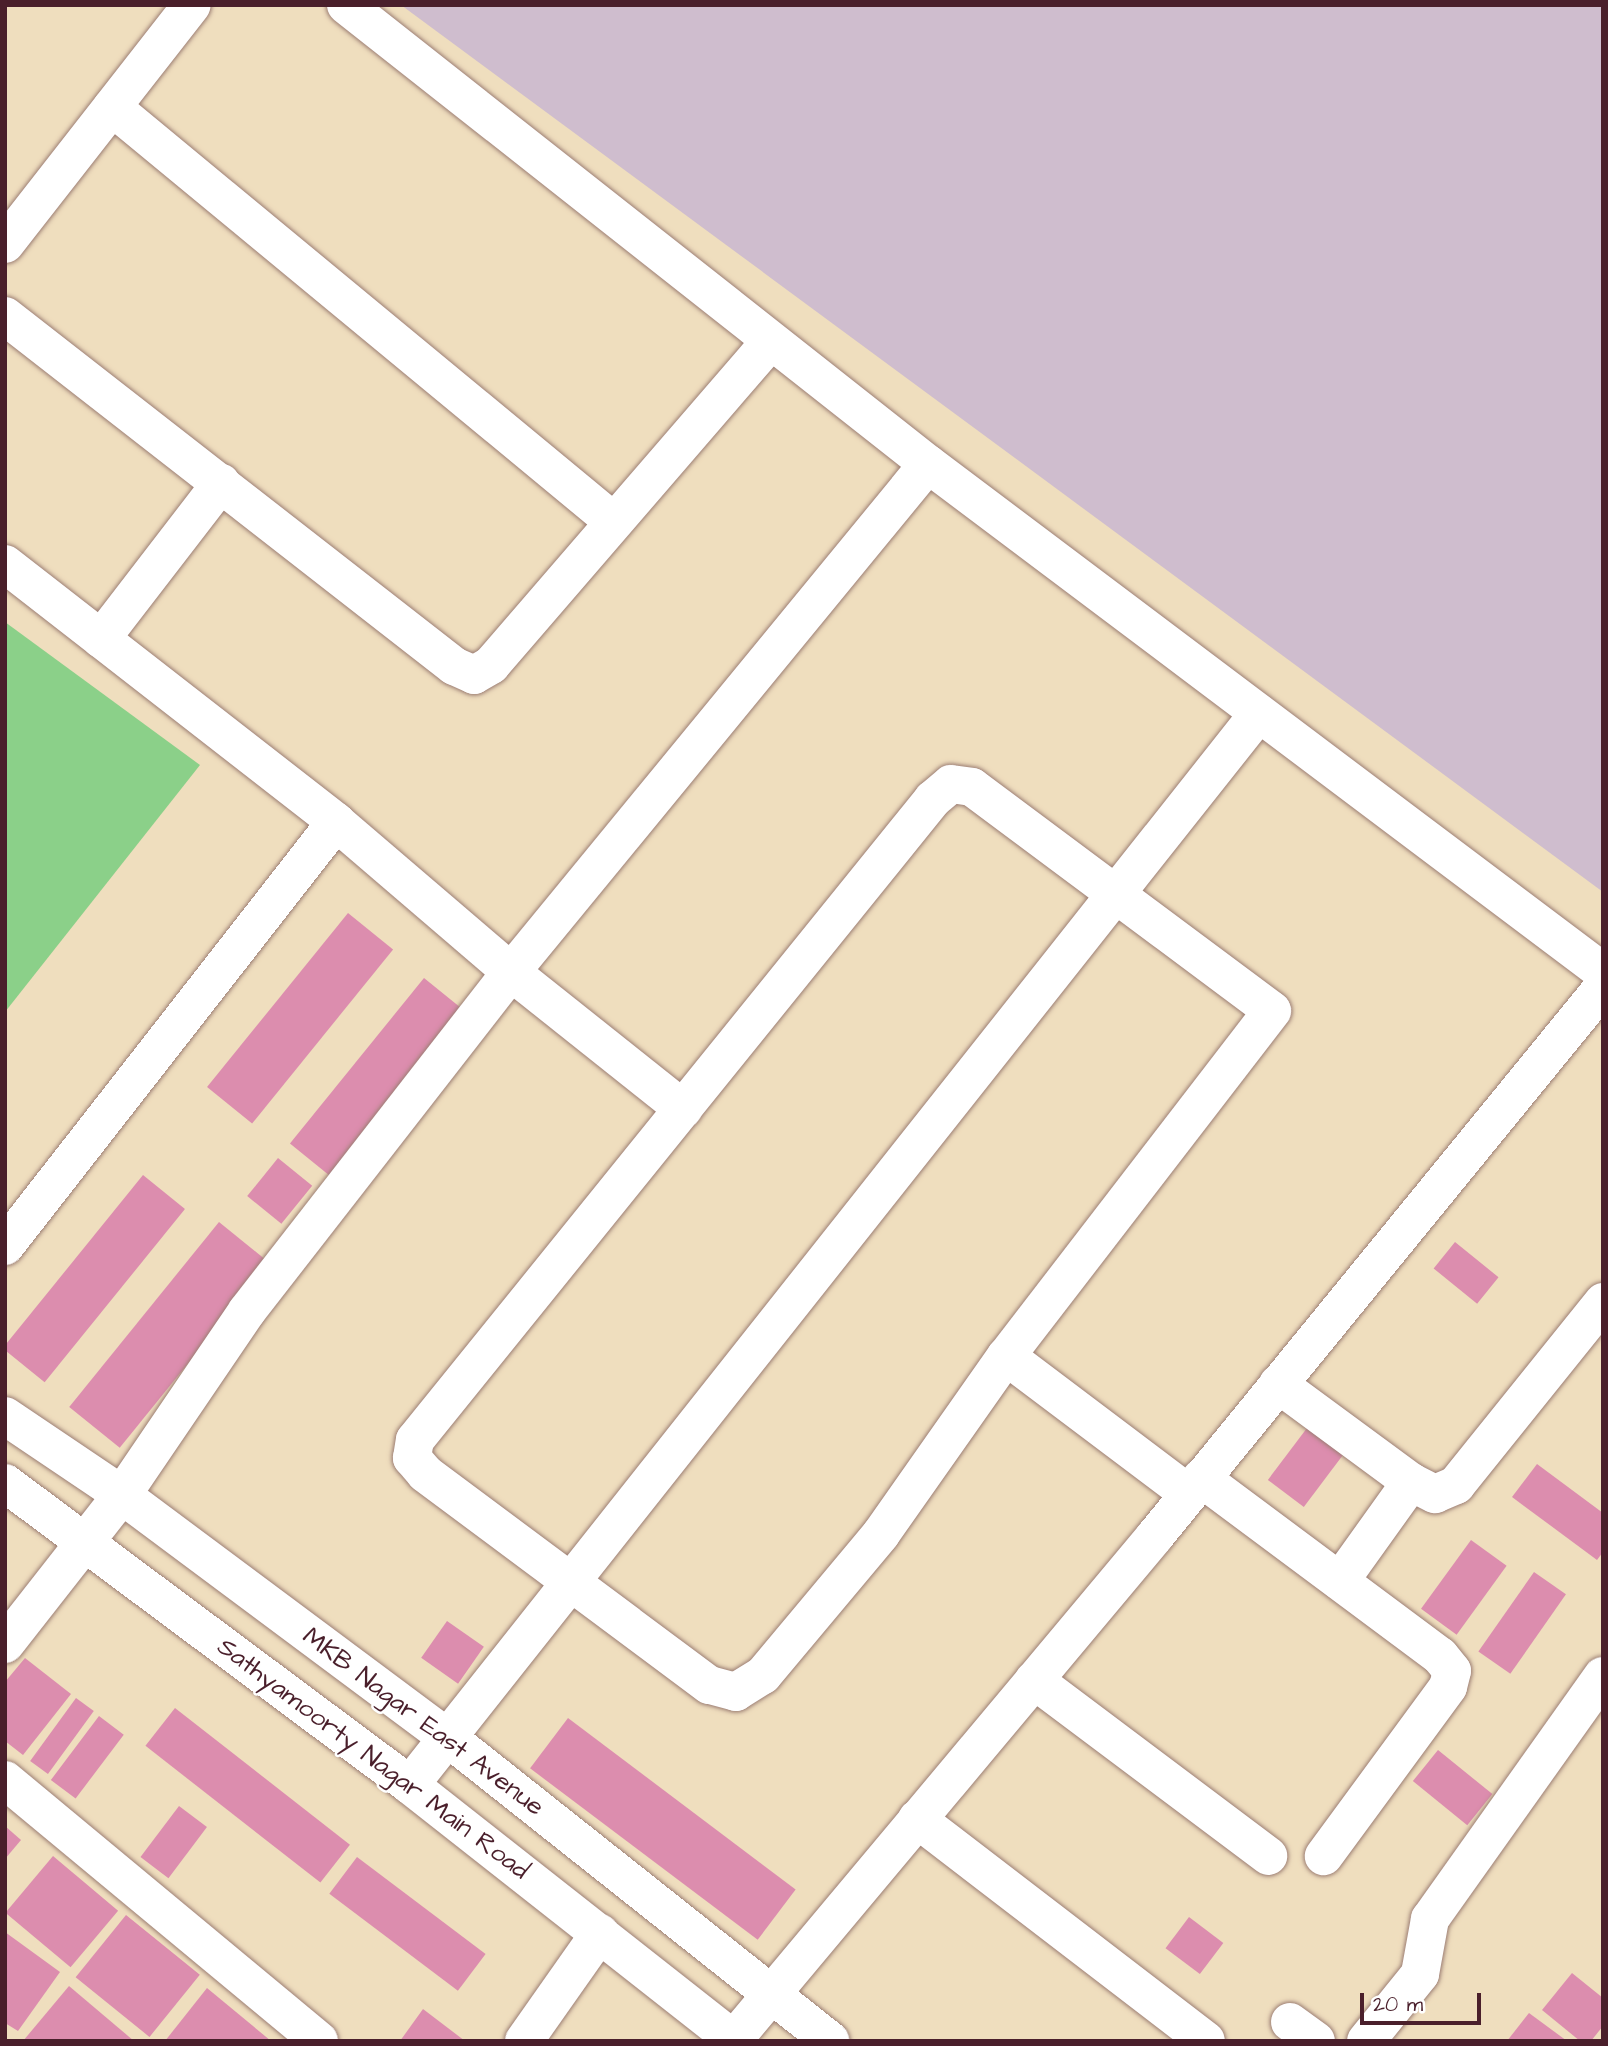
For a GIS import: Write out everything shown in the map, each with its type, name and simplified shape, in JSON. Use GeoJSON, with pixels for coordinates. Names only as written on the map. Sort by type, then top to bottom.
{"type":"FeatureCollection","features":[{"type":"Feature","properties":{"kind":"street"},"geometry":{"type":"LineString","coordinates":[[5,244],[192,5]]}},
{"type":"Feature","properties":{"kind":"street"},"geometry":{"type":"LineString","coordinates":[[346,5],[928,464],[1603,972]]}},
{"type":"Feature","properties":{"kind":"street"},"geometry":{"type":"LineString","coordinates":[[112,107],[614,522]]}},
{"type":"Feature","properties":{"kind":"street"},"geometry":{"type":"LineString","coordinates":[[5,316],[454,666],[474,675],[491,665],[770,342]]}},
{"type":"Feature","properties":{"kind":"street"},"geometry":{"type":"LineString","coordinates":[[5,1644],[121,1495],[247,1311],[511,972],[928,464]]}},
{"type":"Feature","properties":{"kind":"street"},"geometry":{"type":"LineString","coordinates":[[101,639],[221,483]]}},
{"type":"Feature","properties":{"kind":"street"},"geometry":{"type":"LineString","coordinates":[[5,564],[336,822],[511,972],[683,1109]]}},
{"type":"Feature","properties":{"kind":"street"},"geometry":{"type":"LineString","coordinates":[[410,1785],[1120,894],[1259,713]]}},
{"type":"Feature","properties":{"kind":"street"},"geometry":{"type":"LineString","coordinates":[[951,784],[972,787],[1120,894],[1272,1011],[1006,1356],[881,1534],[763,1675],[736,1692],[709,1685],[571,1586],[425,1473],[412,1458],[415,1440],[933,799],[951,784]]}},
{"type":"Feature","properties":{"kind":"street"},"geometry":{"type":"LineString","coordinates":[[5,1246],[336,822]]}},
{"type":"Feature","properties":{"kind":"street"},"geometry":{"type":"LineString","coordinates":[[734,2040],[768,1993],[1034,1681],[1603,987]]}},
{"type":"Feature","properties":{"kind":"street"},"geometry":{"type":"LineString","coordinates":[[1278,1384],[1411,1482],[1435,1494],[1456,1485],[1603,1302]]}},
{"type":"Feature","properties":{"kind":"street"},"geometry":{"type":"LineString","coordinates":[[1006,1356],[1195,1486],[1340,1581],[1440,1656],[1452,1671],[1448,1687],[1324,1856]]}},
{"type":"Feature","properties":{"kind":"street","name":"MKB Nagar East Avenue"},"geometry":{"type":"LineString","coordinates":[[5,1416],[121,1495],[447,1737],[830,2041]]}},
{"type":"Feature","properties":{"kind":"street"},"geometry":{"type":"LineString","coordinates":[[1340,1581],[1411,1482]]}},
{"type":"Feature","properties":{"kind":"street","name":"Sathyamoorty Nagar Main Road"},"geometry":{"type":"LineString","coordinates":[[5,1483],[410,1785],[734,2040]]}},
{"type":"Feature","properties":{"kind":"street"},"geometry":{"type":"LineString","coordinates":[[1366,2041],[1420,1973],[1430,1919],[1603,1676]]}},
{"type":"Feature","properties":{"kind":"street"},"geometry":{"type":"LineString","coordinates":[[1034,1681],[1268,1856]]}},
{"type":"Feature","properties":{"kind":"street"},"geometry":{"type":"LineString","coordinates":[[5,1780],[319,2041]]}},
{"type":"Feature","properties":{"kind":"street"},"geometry":{"type":"LineString","coordinates":[[917,1819],[1206,2041]]}},
{"type":"Feature","properties":{"kind":"street"},"geometry":{"type":"LineString","coordinates":[[524,2041],[600,1933]]}},
{"type":"Feature","properties":{"kind":"shaded area"},"geometry":{"type":"Polygon","coordinates":[[[401,5],[1603,5],[1603,892],[401,5]]]}},
{"type":"Feature","properties":{"kind":"green space"},"geometry":{"type":"Polygon","coordinates":[[[5,622],[200,765],[5,1012],[5,622]]]}},
{"type":"Feature","properties":{"kind":"building"},"geometry":{"type":"Polygon","coordinates":[[[348,913],[393,950],[252,1124],[207,1087],[348,913]]]}},
{"type":"Feature","properties":{"kind":"building"},"geometry":{"type":"Polygon","coordinates":[[[424,978],[469,1015],[335,1180],[290,1144],[424,978]]]}},
{"type":"Feature","properties":{"kind":"building"},"geometry":{"type":"Polygon","coordinates":[[[278,1158],[312,1186],[281,1224],[247,1196],[278,1158]]]}},
{"type":"Feature","properties":{"kind":"building"},"geometry":{"type":"Polygon","coordinates":[[[143,1175],[185,1209],[45,1382],[5,1350],[5,1345],[143,1175]]]}},
{"type":"Feature","properties":{"kind":"building"},"geometry":{"type":"Polygon","coordinates":[[[219,1222],[270,1263],[120,1448],[69,1407],[219,1222]]]}},
{"type":"Feature","properties":{"kind":"building"},"geometry":{"type":"Polygon","coordinates":[[[1455,1242],[1499,1277],[1477,1304],[1434,1268],[1455,1242]]]}},
{"type":"Feature","properties":{"kind":"building"},"geometry":{"type":"Polygon","coordinates":[[[1307,1428],[1343,1455],[1304,1507],[1268,1480],[1307,1428]]]}},
{"type":"Feature","properties":{"kind":"building"},"geometry":{"type":"Polygon","coordinates":[[[1537,1464],[1603,1513],[1603,1552],[1597,1560],[1512,1497],[1537,1464]]]}},
{"type":"Feature","properties":{"kind":"building"},"geometry":{"type":"Polygon","coordinates":[[[1471,1540],[1507,1566],[1457,1635],[1421,1609],[1471,1540]]]}},
{"type":"Feature","properties":{"kind":"building"},"geometry":{"type":"Polygon","coordinates":[[[1534,1572],[1566,1594],[1510,1674],[1478,1651],[1534,1572]]]}},
{"type":"Feature","properties":{"kind":"building"},"geometry":{"type":"Polygon","coordinates":[[[447,1621],[484,1647],[458,1684],[421,1658],[447,1621]]]}},
{"type":"Feature","properties":{"kind":"building"},"geometry":{"type":"Polygon","coordinates":[[[25,1658],[71,1694],[23,1755],[5,1741],[5,1682],[25,1658]]]}},
{"type":"Feature","properties":{"kind":"building"},"geometry":{"type":"Polygon","coordinates":[[[76,1698],[94,1711],[48,1774],[30,1761],[76,1698]]]}},
{"type":"Feature","properties":{"kind":"building"},"geometry":{"type":"Polygon","coordinates":[[[175,1708],[350,1845],[320,1883],[145,1746],[175,1708]]]}},
{"type":"Feature","properties":{"kind":"building"},"geometry":{"type":"Polygon","coordinates":[[[99,1716],[124,1735],[76,1799],[51,1780],[99,1716]]]}},
{"type":"Feature","properties":{"kind":"building"},"geometry":{"type":"Polygon","coordinates":[[[568,1718],[796,1890],[758,1940],[530,1768],[568,1718]]]}},
{"type":"Feature","properties":{"kind":"building"},"geometry":{"type":"Polygon","coordinates":[[[1438,1750],[1492,1794],[1467,1825],[1413,1781],[1438,1750]]]}},
{"type":"Feature","properties":{"kind":"building"},"geometry":{"type":"Polygon","coordinates":[[[179,1806],[207,1827],[168,1878],[140,1857],[179,1806]]]}},
{"type":"Feature","properties":{"kind":"building"},"geometry":{"type":"Polygon","coordinates":[[[5,1826],[21,1840],[5,1859],[5,1826]]]}},
{"type":"Feature","properties":{"kind":"building"},"geometry":{"type":"Polygon","coordinates":[[[53,1856],[118,1911],[71,1967],[5,1913],[53,1856]]]}},
{"type":"Feature","properties":{"kind":"building"},"geometry":{"type":"Polygon","coordinates":[[[357,1857],[486,1954],[458,1991],[329,1894],[357,1857]]]}},
{"type":"Feature","properties":{"kind":"building"},"geometry":{"type":"Polygon","coordinates":[[[126,1915],[200,1975],[149,2037],[76,1977],[126,1915]]]}},
{"type":"Feature","properties":{"kind":"building"},"geometry":{"type":"Polygon","coordinates":[[[1189,1917],[1223,1943],[1200,1974],[1166,1948],[1189,1917]]]}},
{"type":"Feature","properties":{"kind":"building"},"geometry":{"type":"Polygon","coordinates":[[[5,1932],[60,1972],[18,2031],[5,2023],[5,1932]]]}},
{"type":"Feature","properties":{"kind":"building"},"geometry":{"type":"Polygon","coordinates":[[[1572,1973],[1603,1998],[1603,2026],[1591,2041],[1580,2041],[1542,2010],[1572,1973]]]}},
{"type":"Feature","properties":{"kind":"building"},"geometry":{"type":"Polygon","coordinates":[[[69,1986],[134,2041],[23,2041],[69,1986]]]}},
{"type":"Feature","properties":{"kind":"building"},"geometry":{"type":"Polygon","coordinates":[[[207,1988],[271,2041],[165,2041],[207,1988]]]}},
{"type":"Feature","properties":{"kind":"building"},"geometry":{"type":"Polygon","coordinates":[[[423,2009],[465,2041],[400,2041],[423,2009]]]}},
{"type":"Feature","properties":{"kind":"building"},"geometry":{"type":"Polygon","coordinates":[[[1529,2013],[1567,2041],[1507,2041],[1529,2013]]]}}]}
